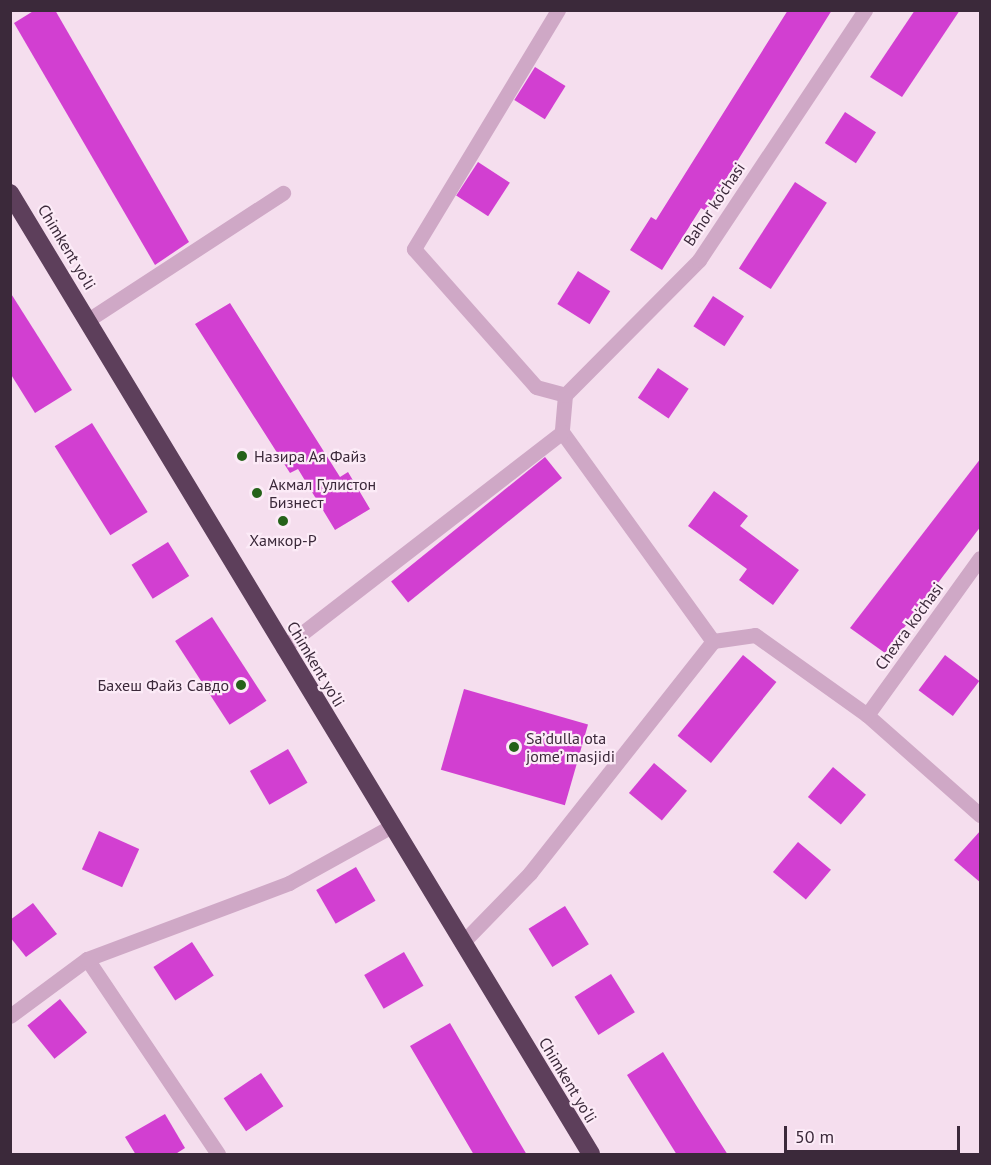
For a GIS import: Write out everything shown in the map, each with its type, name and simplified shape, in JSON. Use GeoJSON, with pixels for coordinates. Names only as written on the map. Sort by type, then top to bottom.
{"type":"FeatureCollection","features":[{"type":"Feature","properties":{"kind":"highway","name":"Chimkent yo‘li"},"geometry":{"type":"LineString","coordinates":[[10,193],[591,1155]]}},
{"type":"Feature","properties":{"kind":"street"},"geometry":{"type":"LineString","coordinates":[[558,10],[414,249],[536,387],[565,394],[562,432],[713,641]]}},
{"type":"Feature","properties":{"kind":"street","name":"Bahor ko'chasi"},"geometry":{"type":"LineString","coordinates":[[565,394],[699,260],[866,10]]}},
{"type":"Feature","properties":{"kind":"street"},"geometry":{"type":"LineString","coordinates":[[88,320],[283,193]]}},
{"type":"Feature","properties":{"kind":"street"},"geometry":{"type":"LineString","coordinates":[[283,648],[562,432]]}},
{"type":"Feature","properties":{"kind":"street","name":"Chexra ko'chasi"},"geometry":{"type":"LineString","coordinates":[[867,715],[981,558]]}},
{"type":"Feature","properties":{"kind":"street"},"geometry":{"type":"LineString","coordinates":[[462,943],[530,873],[713,641],[755,635],[867,715],[981,815]]}},
{"type":"Feature","properties":{"kind":"street"},"geometry":{"type":"LineString","coordinates":[[10,1016],[87,959],[289,883],[392,826]]}},
{"type":"Feature","properties":{"kind":"street"},"geometry":{"type":"LineString","coordinates":[[87,959],[218,1155]]}},
{"type":"Feature","properties":{"kind":"building"},"geometry":{"type":"Polygon","coordinates":[[[35,10],[55,10],[189,242],[155,265],[14,23],[35,10]]]}},
{"type":"Feature","properties":{"kind":"building"},"geometry":{"type":"Polygon","coordinates":[[[788,10],[832,10],[706,211],[701,208],[662,270],[630,250],[651,217],[656,220],[788,10]]]}},
{"type":"Feature","properties":{"kind":"building"},"geometry":{"type":"Polygon","coordinates":[[[915,10],[960,10],[902,97],[870,77],[915,10]]]}},
{"type":"Feature","properties":{"kind":"building"},"geometry":{"type":"Polygon","coordinates":[[[535,67],[566,86],[545,119],[514,100],[535,67]]]}},
{"type":"Feature","properties":{"kind":"building"},"geometry":{"type":"Polygon","coordinates":[[[845,112],[876,132],[856,163],[825,143],[845,112]]]}},
{"type":"Feature","properties":{"kind":"building"},"geometry":{"type":"Polygon","coordinates":[[[478,162],[510,183],[488,216],[456,196],[478,162]]]}},
{"type":"Feature","properties":{"kind":"building"},"geometry":{"type":"Polygon","coordinates":[[[795,182],[827,203],[771,289],[739,268],[795,182]]]}},
{"type":"Feature","properties":{"kind":"building"},"geometry":{"type":"Polygon","coordinates":[[[578,271],[610,291],[590,324],[557,304],[578,271]]]}},
{"type":"Feature","properties":{"kind":"building"},"geometry":{"type":"Polygon","coordinates":[[[10,292],[72,390],[35,413],[10,373],[10,292]]]}},
{"type":"Feature","properties":{"kind":"building"},"geometry":{"type":"Polygon","coordinates":[[[713,296],[744,316],[724,346],[693,326],[713,296]]]}},
{"type":"Feature","properties":{"kind":"building"},"geometry":{"type":"Polygon","coordinates":[[[230,303],[340,477],[348,472],[370,509],[335,530],[298,469],[290,473],[195,324],[230,303]]]}},
{"type":"Feature","properties":{"kind":"building"},"geometry":{"type":"Polygon","coordinates":[[[658,368],[689,389],[669,419],[638,398],[658,368]]]}},
{"type":"Feature","properties":{"kind":"building"},"geometry":{"type":"Polygon","coordinates":[[[92,423],[148,512],[110,535],[55,446],[92,423]]]}},
{"type":"Feature","properties":{"kind":"building"},"geometry":{"type":"Polygon","coordinates":[[[545,457],[562,478],[408,603],[391,582],[545,457]]]}},
{"type":"Feature","properties":{"kind":"building"},"geometry":{"type":"Polygon","coordinates":[[[981,458],[981,526],[885,653],[850,628],[981,458]]]}},
{"type":"Feature","properties":{"kind":"building"},"geometry":{"type":"Polygon","coordinates":[[[714,491],[748,516],[740,526],[799,570],[773,605],[739,580],[747,569],[688,526],[714,491]]]}},
{"type":"Feature","properties":{"kind":"building"},"geometry":{"type":"Polygon","coordinates":[[[168,542],[189,576],[153,599],[132,565],[168,542]]]}},
{"type":"Feature","properties":{"kind":"building"},"geometry":{"type":"Polygon","coordinates":[[[212,617],[266,701],[230,725],[175,641],[212,617]]]}},
{"type":"Feature","properties":{"kind":"building"},"geometry":{"type":"Polygon","coordinates":[[[743,655],[776,682],[711,763],[678,736],[743,655]]]}},
{"type":"Feature","properties":{"kind":"building"},"geometry":{"type":"Polygon","coordinates":[[[945,655],[979,681],[953,716],[919,690],[945,655]]]}},
{"type":"Feature","properties":{"kind":"building","name":"Sa’dulla ota jome’ masjidi"},"geometry":{"type":"Polygon","coordinates":[[[464,689],[588,725],[565,805],[441,770],[464,689]]]}},
{"type":"Feature","properties":{"kind":"building"},"geometry":{"type":"Polygon","coordinates":[[[288,749],[308,783],[269,805],[250,771],[288,749]]]}},
{"type":"Feature","properties":{"kind":"building"},"geometry":{"type":"Polygon","coordinates":[[[654,763],[687,791],[662,821],[629,793],[654,763]]]}},
{"type":"Feature","properties":{"kind":"building"},"geometry":{"type":"Polygon","coordinates":[[[833,767],[866,795],[841,825],[808,797],[833,767]]]}},
{"type":"Feature","properties":{"kind":"building"},"geometry":{"type":"Polygon","coordinates":[[[981,830],[981,883],[954,860],[981,830]]]}},
{"type":"Feature","properties":{"kind":"building"},"geometry":{"type":"Polygon","coordinates":[[[99,831],[139,849],[122,887],[82,869],[99,831]]]}},
{"type":"Feature","properties":{"kind":"building"},"geometry":{"type":"Polygon","coordinates":[[[798,842],[831,870],[806,900],[773,872],[798,842]]]}},
{"type":"Feature","properties":{"kind":"building"},"geometry":{"type":"Polygon","coordinates":[[[356,867],[376,901],[336,924],[316,890],[356,867]]]}},
{"type":"Feature","properties":{"kind":"building"},"geometry":{"type":"Polygon","coordinates":[[[33,903],[57,934],[26,957],[10,937],[10,920],[33,903]]]}},
{"type":"Feature","properties":{"kind":"building"},"geometry":{"type":"Polygon","coordinates":[[[565,906],[589,944],[552,967],[529,929],[565,906]]]}},
{"type":"Feature","properties":{"kind":"building"},"geometry":{"type":"Polygon","coordinates":[[[192,942],[214,976],[175,1001],[153,967],[192,942]]]}},
{"type":"Feature","properties":{"kind":"building"},"geometry":{"type":"Polygon","coordinates":[[[404,952],[424,986],[384,1009],[364,975],[404,952]]]}},
{"type":"Feature","properties":{"kind":"building"},"geometry":{"type":"Polygon","coordinates":[[[611,974],[635,1012],[598,1035],[575,997],[611,974]]]}},
{"type":"Feature","properties":{"kind":"building"},"geometry":{"type":"Polygon","coordinates":[[[60,999],[87,1032],[54,1059],[27,1025],[60,999]]]}},
{"type":"Feature","properties":{"kind":"building"},"geometry":{"type":"Polygon","coordinates":[[[450,1023],[527,1155],[474,1155],[410,1046],[450,1023]]]}},
{"type":"Feature","properties":{"kind":"building"},"geometry":{"type":"Polygon","coordinates":[[[663,1052],[728,1155],[677,1155],[627,1075],[663,1052]]]}},
{"type":"Feature","properties":{"kind":"building"},"geometry":{"type":"Polygon","coordinates":[[[261,1073],[283,1106],[246,1131],[224,1098],[261,1073]]]}},
{"type":"Feature","properties":{"kind":"building"},"geometry":{"type":"Polygon","coordinates":[[[165,1114],[185,1148],[174,1155],[136,1155],[125,1137],[165,1114]]]}},
{"type":"Feature","properties":{"kind":"place","name":"Назира Ая Файз"},"geometry":{"type":"Point","coordinates":[242,456]}},
{"type":"Feature","properties":{"kind":"place","name":"Акмал Гулистон Бизнест"},"geometry":{"type":"Point","coordinates":[257,493]}},
{"type":"Feature","properties":{"kind":"place","name":"Хамкор-Р"},"geometry":{"type":"Point","coordinates":[283,521]}},
{"type":"Feature","properties":{"kind":"place","name":"Бахеш Файз Савдо"},"geometry":{"type":"Point","coordinates":[241,685]}},
{"type":"Feature","properties":{"kind":"place","name":"Sa’dulla ota jome’ masjidi"},"geometry":{"type":"Point","coordinates":[514,747]}}]}
